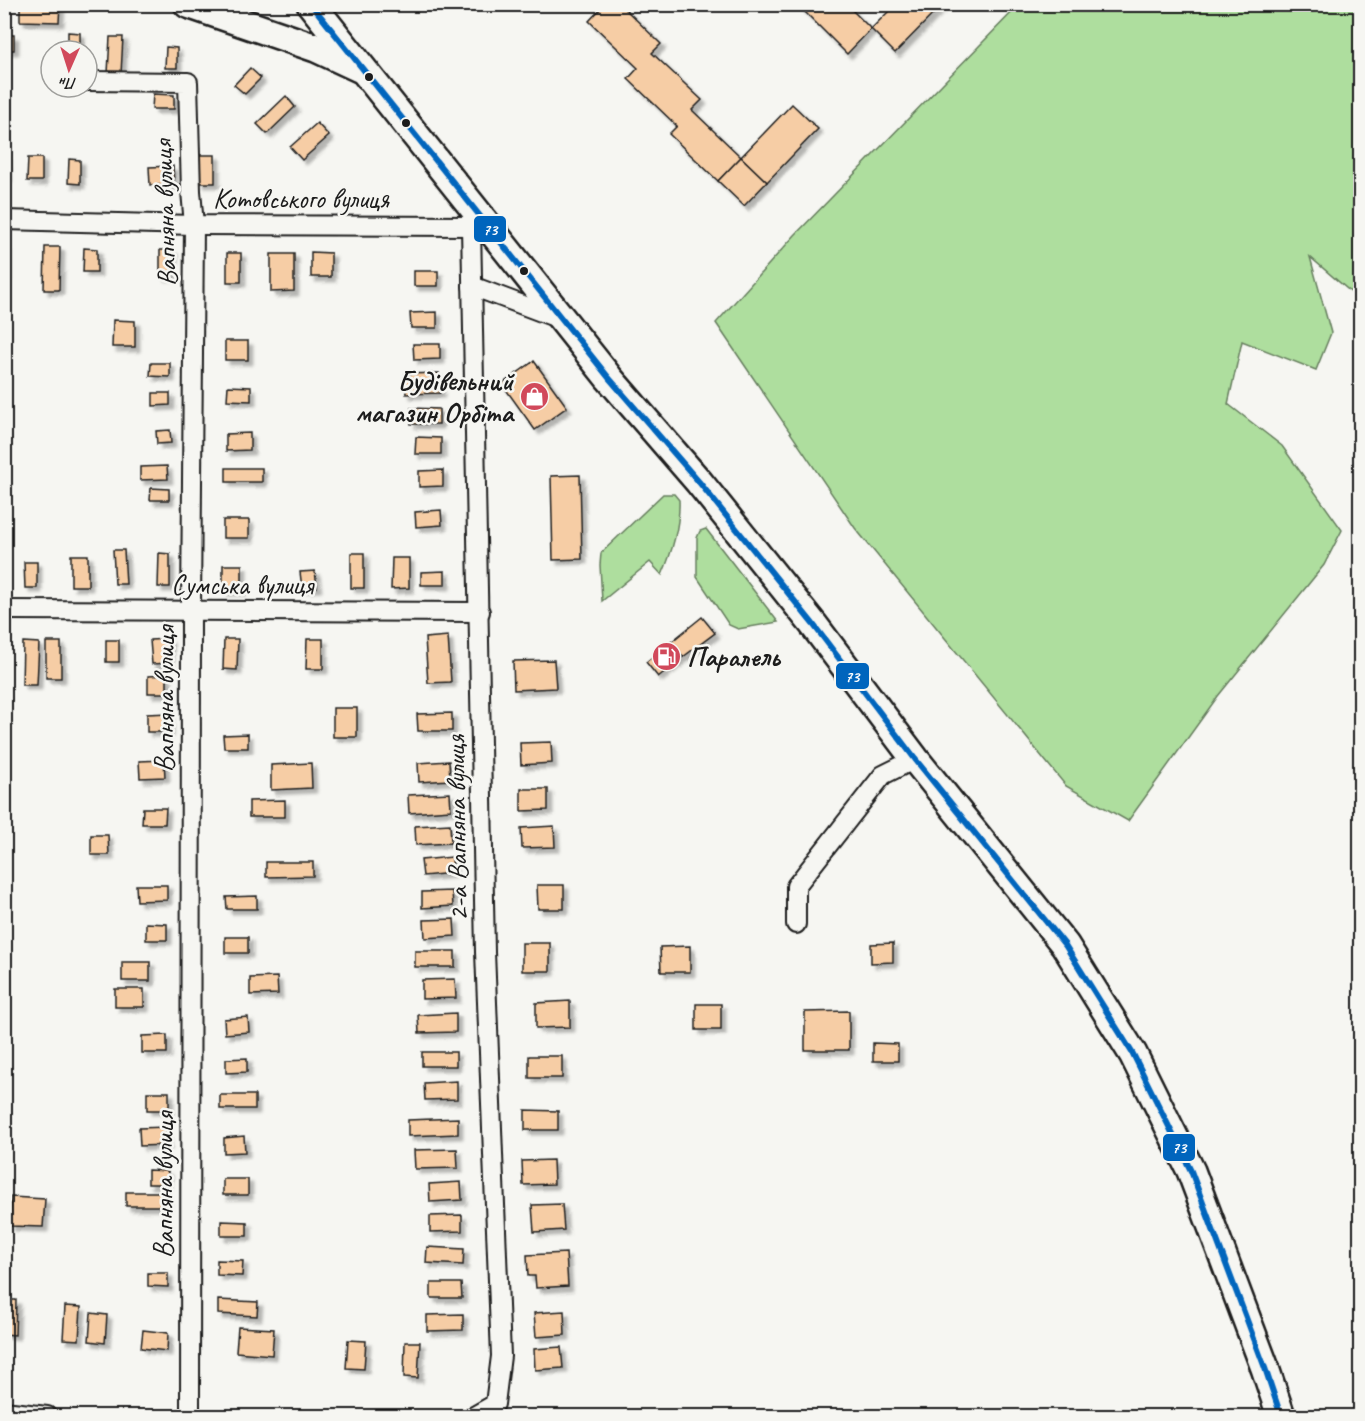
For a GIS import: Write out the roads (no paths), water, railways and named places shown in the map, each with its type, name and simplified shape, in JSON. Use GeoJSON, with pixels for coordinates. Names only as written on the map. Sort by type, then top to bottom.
{"type":"FeatureCollection","features":[{"type":"Feature","properties":{"kind":"main road"},"geometry":{"type":"LineString","coordinates":[[188,4],[316,48],[366,71]]}},
{"type":"Feature","properties":{"kind":"main road"},"geometry":{"type":"LineString","coordinates":[[311,4],[366,71],[480,226],[563,320],[609,378],[699,482],[813,624],[915,759],[1065,945],[1133,1054],[1191,1171],[1281,1416]]}},
{"type":"Feature","properties":{"kind":"main road"},"geometry":{"type":"LineString","coordinates":[[324,4],[366,71]]}},
{"type":"Feature","properties":{"kind":"street","name":"Вапняна вулиця"},"geometry":{"type":"LineString","coordinates":[[99,81],[188,82],[194,225],[190,1416]]}},
{"type":"Feature","properties":{"kind":"street","name":"Котовського вулиця"},"geometry":{"type":"LineString","coordinates":[[4,220],[194,225],[480,226]]}},
{"type":"Feature","properties":{"kind":"street","name":"2-а Вапняна вулиця"},"geometry":{"type":"LineString","coordinates":[[474,1416],[495,1404],[501,1356],[485,952],[472,286],[480,226]]}},
{"type":"Feature","properties":{"kind":"street"},"geometry":{"type":"LineString","coordinates":[[472,286],[563,320]]}},
{"type":"Feature","properties":{"kind":"street","name":"Сумська вулиця"},"geometry":{"type":"LineString","coordinates":[[4,610],[480,612]]}},
{"type":"Feature","properties":{"kind":"street"},"geometry":{"type":"LineString","coordinates":[[796,924],[796,886],[883,775],[915,759]]}},
{"type":"Feature","properties":{"kind":"street"},"geometry":{"type":"LineString","coordinates":[[4,1411],[47,1416]]}},
{"type":"Feature","properties":{"kind":"place","name":"Будівельний магазин Орбіта"},"geometry":{"type":"Point","coordinates":[534,396]}},
{"type":"Feature","properties":{"kind":"place","name":"Паралель"},"geometry":{"type":"Point","coordinates":[666,656]}}]}
